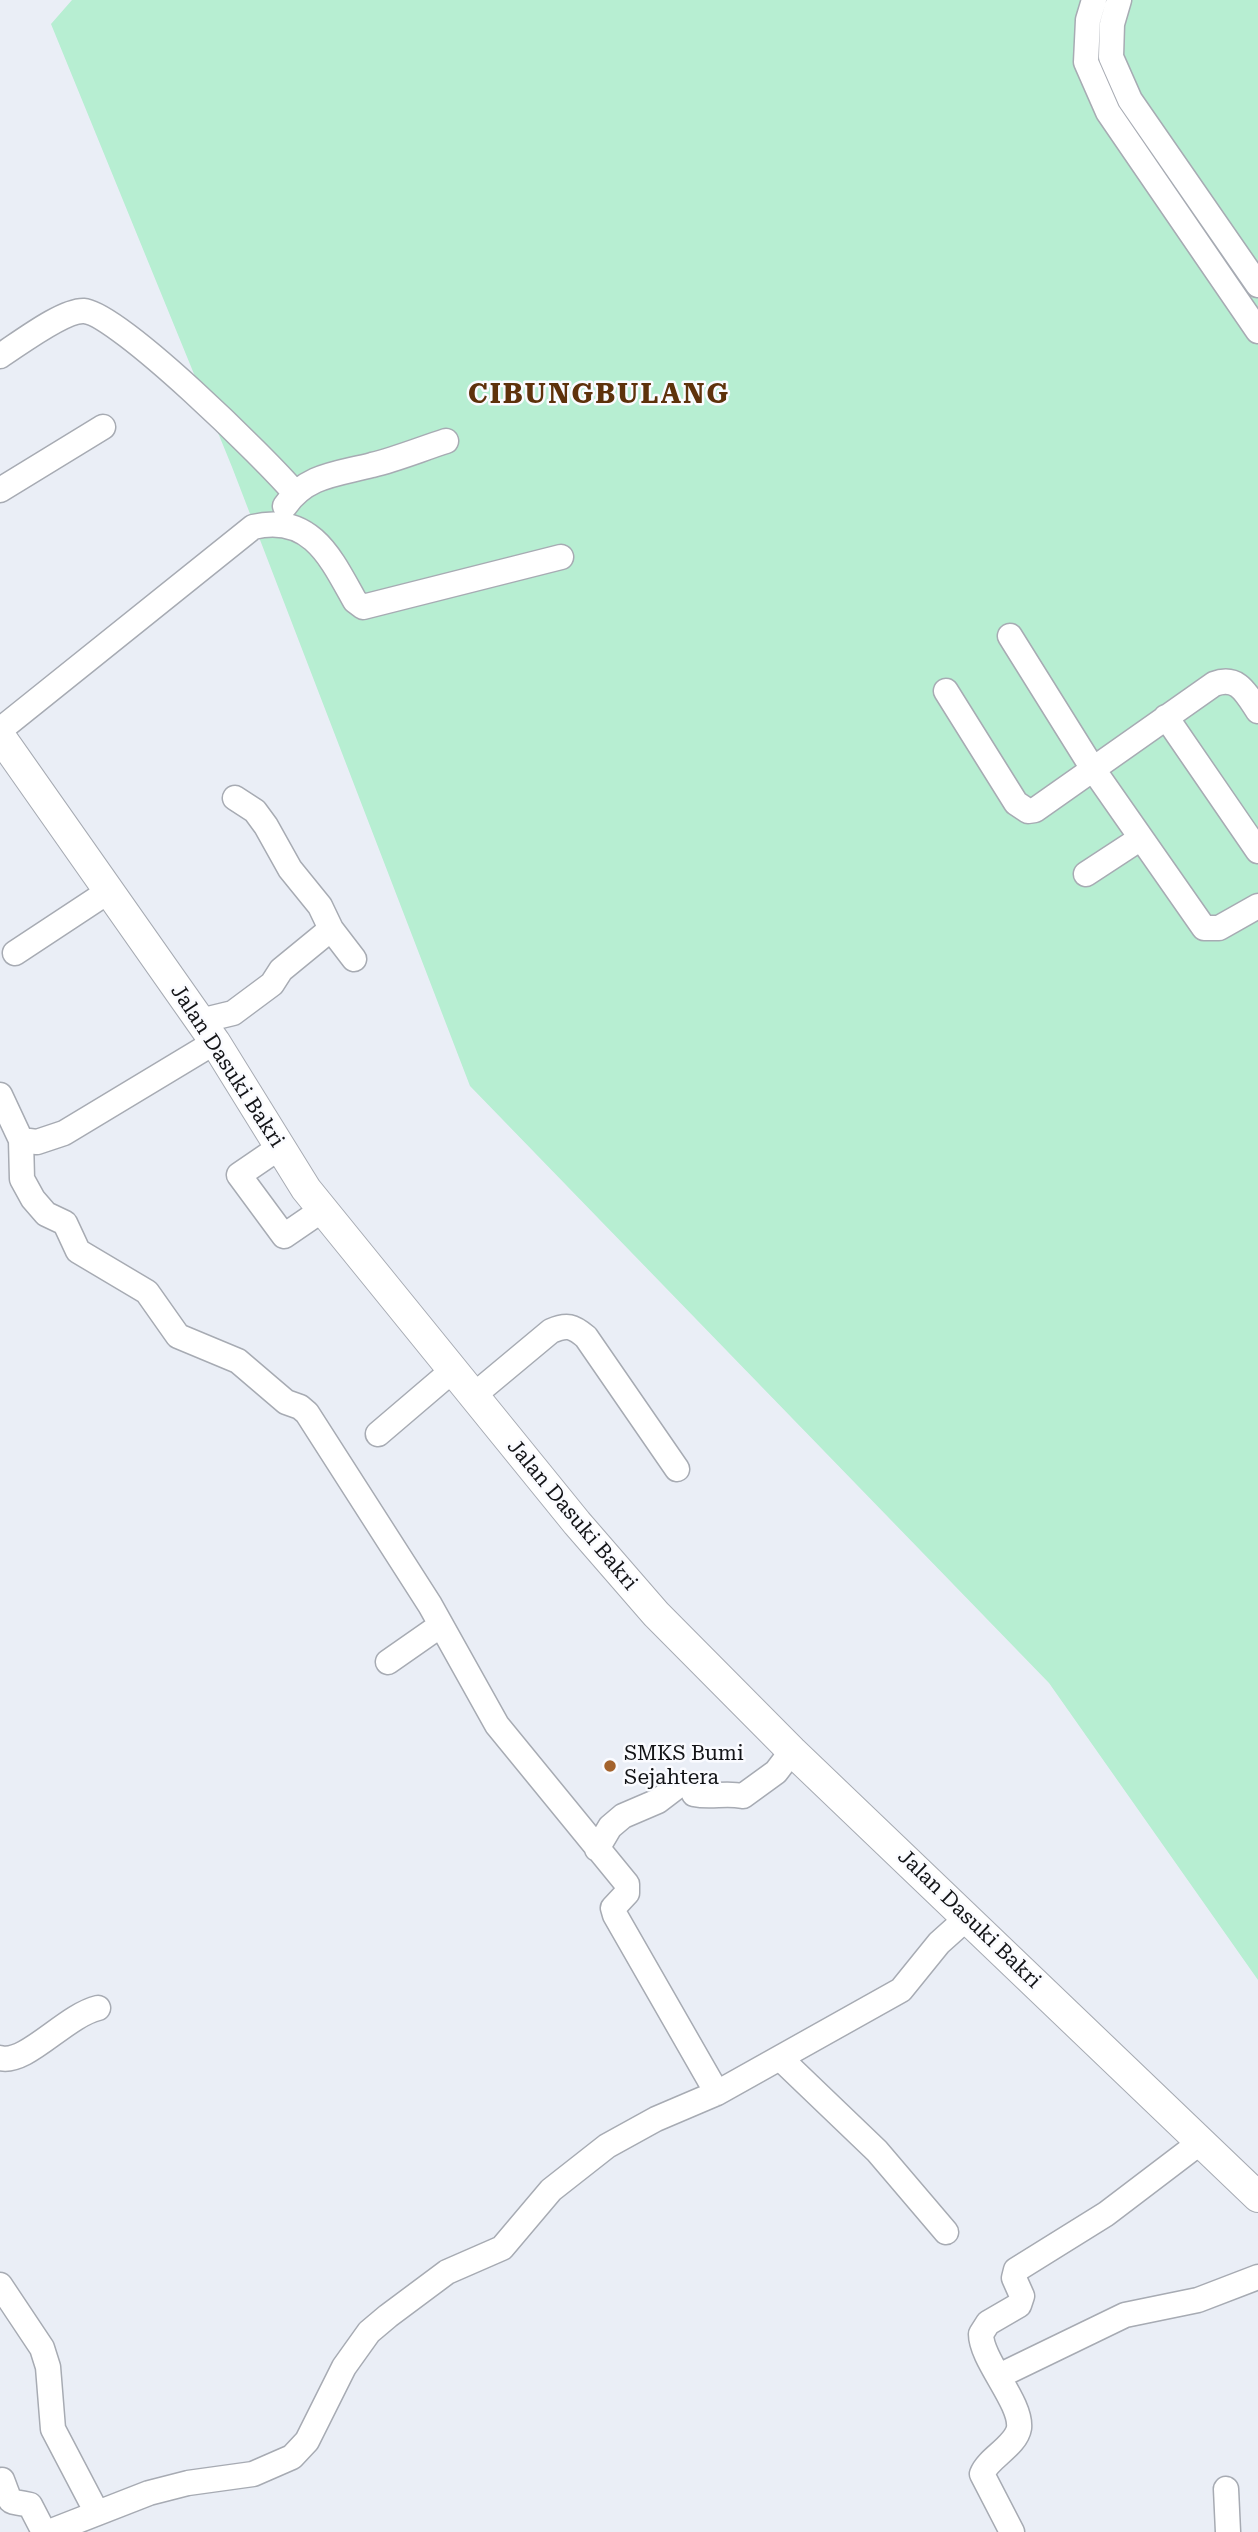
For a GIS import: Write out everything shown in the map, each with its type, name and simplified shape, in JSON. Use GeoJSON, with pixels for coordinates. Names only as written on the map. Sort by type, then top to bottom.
{"type":"FeatureCollection","features":[{"type":"Feature","properties":{"kind":"main road","name":"Jalan Dasuki Bakri"},"geometry":{"type":"LineString","coordinates":[[0,736],[208,1031],[322,1210],[473,1396],[656,1614],[792,1751],[1258,2197]]}},
{"type":"Feature","properties":{"kind":"street"},"geometry":{"type":"LineString","coordinates":[[1094,0],[1088,20],[1086,62],[1108,112],[1258,331]]}},
{"type":"Feature","properties":{"kind":"street"},"geometry":{"type":"LineString","coordinates":[[1119,0],[1112,24],[1111,57],[1130,100],[1255,275]]}},
{"type":"Feature","properties":{"kind":"street"},"geometry":{"type":"LineString","coordinates":[[3,346],[77,312],[92,313],[164,365],[271,464],[294,492]]}},
{"type":"Feature","properties":{"kind":"street"},"geometry":{"type":"LineString","coordinates":[[0,490],[103,427]]}},
{"type":"Feature","properties":{"kind":"street"},"geometry":{"type":"LineString","coordinates":[[278,523],[294,492],[332,472],[371,466],[446,442]]}},
{"type":"Feature","properties":{"kind":"street"},"geometry":{"type":"LineString","coordinates":[[0,730],[241,533],[253,527],[278,523],[301,529],[313,538],[355,601],[363,607],[561,557]]}},
{"type":"Feature","properties":{"kind":"street"},"geometry":{"type":"LineString","coordinates":[[1010,636],[1093,769],[1204,928],[1219,928],[1258,906]]}},
{"type":"Feature","properties":{"kind":"street"},"geometry":{"type":"LineString","coordinates":[[946,691],[1022,808],[1035,810],[1166,717],[1224,681],[1238,684],[1258,711]]}},
{"type":"Feature","properties":{"kind":"street"},"geometry":{"type":"LineString","coordinates":[[1166,717],[1258,852]]}},
{"type":"Feature","properties":{"kind":"street"},"geometry":{"type":"LineString","coordinates":[[235,798],[255,811],[290,869],[320,906],[331,929],[354,959]]}},
{"type":"Feature","properties":{"kind":"street"},"geometry":{"type":"LineString","coordinates":[[1086,874],[1141,838]]}},
{"type":"Feature","properties":{"kind":"street"},"geometry":{"type":"LineString","coordinates":[[15,953],[109,891]]}},
{"type":"Feature","properties":{"kind":"street"},"geometry":{"type":"LineString","coordinates":[[21,1140],[37,1142],[64,1133],[272,984],[281,970],[331,929]]}},
{"type":"Feature","properties":{"kind":"street"},"geometry":{"type":"LineString","coordinates":[[0,1095],[21,1140],[22,1178],[33,1199],[46,1214],[65,1223],[78,1251],[147,1292],[178,1336],[238,1361],[286,1402],[307,1413],[441,1625],[497,1725],[627,1884],[627,1893],[613,1908],[615,1914],[717,2093]]}},
{"type":"Feature","properties":{"kind":"street"},"geometry":{"type":"LineString","coordinates":[[280,1147],[239,1175],[284,1236],[322,1210]]}},
{"type":"Feature","properties":{"kind":"street"},"geometry":{"type":"LineString","coordinates":[[473,1396],[551,1331],[563,1325],[575,1327],[586,1337],[677,1469]]}},
{"type":"Feature","properties":{"kind":"street"},"geometry":{"type":"LineString","coordinates":[[377,1434],[453,1370]]}},
{"type":"Feature","properties":{"kind":"street"},"geometry":{"type":"LineString","coordinates":[[388,1662],[441,1625]]}},
{"type":"Feature","properties":{"kind":"street"},"geometry":{"type":"LineString","coordinates":[[597,1849],[610,1827],[623,1816],[658,1801],[679,1785],[690,1785],[694,1794],[710,1798],[724,1793],[743,1796],[776,1772],[792,1751]]}},
{"type":"Feature","properties":{"kind":"street"},"geometry":{"type":"LineString","coordinates":[[2,2480],[10,2502],[15,2506],[30,2505],[46,2532],[173,2486],[253,2473],[292,2456],[307,2441],[344,2367],[369,2332],[388,2316],[447,2272],[502,2248],[551,2190],[592,2156],[656,2119],[717,2093],[901,1990],[939,1943],[968,1917]]}},
{"type":"Feature","properties":{"kind":"street"},"geometry":{"type":"LineString","coordinates":[[0,2058],[11,2059],[26,2053],[72,2018],[98,2008]]}},
{"type":"Feature","properties":{"kind":"street"},"geometry":{"type":"LineString","coordinates":[[780,2058],[877,2151],[946,2232]]}},
{"type":"Feature","properties":{"kind":"street"},"geometry":{"type":"LineString","coordinates":[[1012,2532],[982,2474],[1019,2429],[999,2376],[984,2349],[981,2334],[991,2320],[1019,2305],[1022,2296],[1014,2278],[1016,2270],[1106,2214],[1202,2141]]}},
{"type":"Feature","properties":{"kind":"street"},"geometry":{"type":"LineString","coordinates":[[999,2376],[1125,2315],[1184,2304],[1258,2277]]}},
{"type":"Feature","properties":{"kind":"street"},"geometry":{"type":"LineString","coordinates":[[0,2285],[42,2348],[48,2367],[54,2429],[97,2512]]}},
{"type":"Feature","properties":{"kind":"street"},"geometry":{"type":"LineString","coordinates":[[1226,2489],[1228,2532]]}},
{"type":"Feature","properties":{"kind":"green space"},"geometry":{"type":"Polygon","coordinates":[[[72,0],[1258,0],[1258,1980],[1049,1683],[470,1086],[232,467],[51,24],[72,0]]]}},
{"type":"Feature","properties":{"kind":"place","name":"SMKS Bumi Sejahtera"},"geometry":{"type":"Point","coordinates":[610,1766]}},
{"type":"Feature","properties":{"kind":"district","name":"CIBUNGBULANG"},"geometry":{"type":"Point","coordinates":[599,395]}}]}
